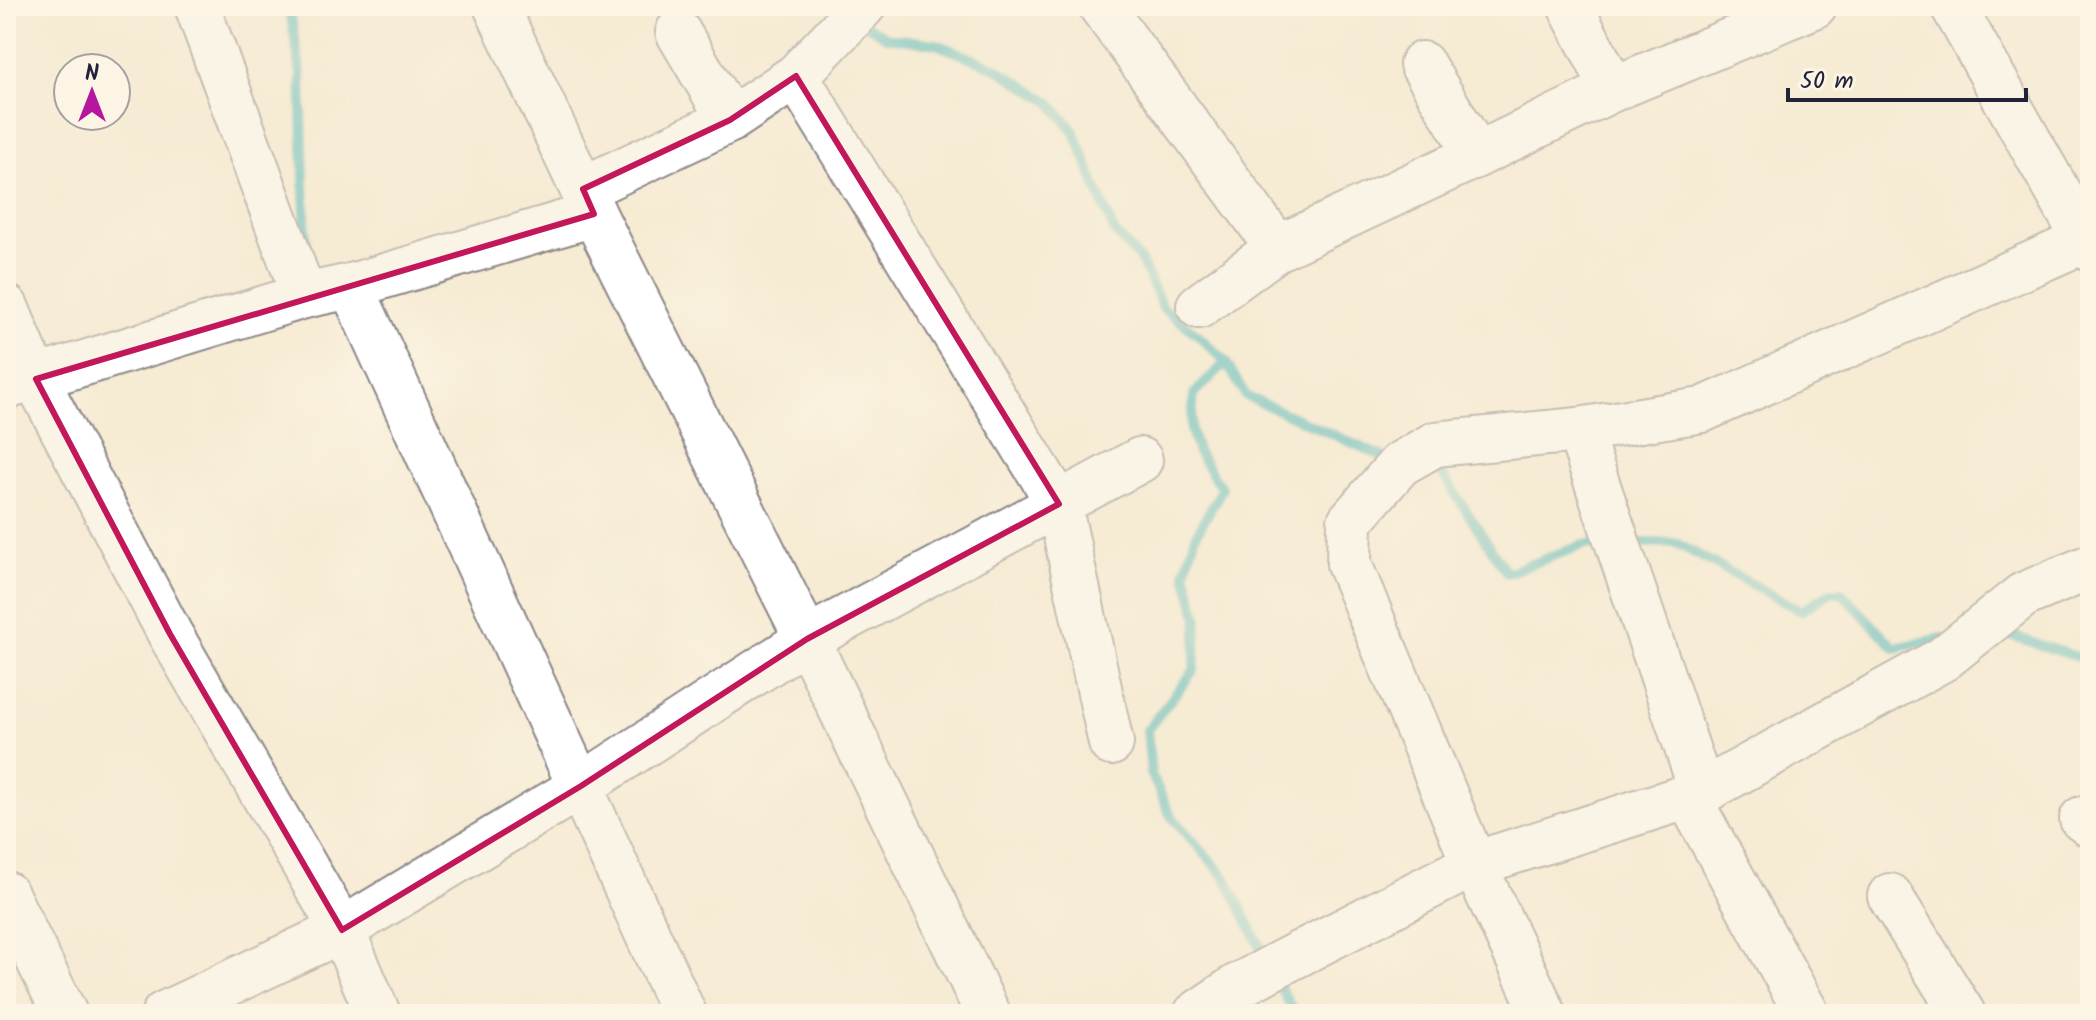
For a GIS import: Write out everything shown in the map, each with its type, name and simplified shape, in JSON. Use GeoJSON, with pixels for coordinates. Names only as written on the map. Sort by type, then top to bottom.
{"type":"FeatureCollection","features":[{"type":"Feature","properties":{"kind":"street"},"geometry":{"type":"LineString","coordinates":[[197,6],[304,296]]}},
{"type":"Feature","properties":{"kind":"street"},"geometry":{"type":"LineString","coordinates":[[496,6],[988,1014]]}},
{"type":"Feature","properties":{"kind":"street"},"geometry":{"type":"LineString","coordinates":[[21,383],[304,296],[351,286],[589,202],[730,120],[796,76],[863,6]]}},
{"type":"Feature","properties":{"kind":"street"},"geometry":{"type":"LineString","coordinates":[[1101,6],[1278,248]]}},
{"type":"Feature","properties":{"kind":"street"},"geometry":{"type":"LineString","coordinates":[[1570,6],[1613,89]]}},
{"type":"Feature","properties":{"kind":"street"},"geometry":{"type":"LineString","coordinates":[[1199,306],[1278,248],[1613,89],[1814,6]]}},
{"type":"Feature","properties":{"kind":"street"},"geometry":{"type":"LineString","coordinates":[[1544,1014],[1474,864],[1349,564],[1350,521],[1400,464],[1435,444],[1579,430],[1702,410],[2088,242],[1953,6]]}},
{"type":"Feature","properties":{"kind":"street"},"geometry":{"type":"LineString","coordinates":[[678,32],[730,120]]}},
{"type":"Feature","properties":{"kind":"street"},"geometry":{"type":"LineString","coordinates":[[1422,64],[1477,155]]}},
{"type":"Feature","properties":{"kind":"street"},"geometry":{"type":"LineString","coordinates":[[796,76],[1059,504],[1111,743]]}},
{"type":"Feature","properties":{"kind":"street"},"geometry":{"type":"LineString","coordinates":[[351,286],[684,1014]]}},
{"type":"Feature","properties":{"kind":"street"},"geometry":{"type":"LineString","coordinates":[[6,307],[21,383],[342,930],[378,1014]]}},
{"type":"Feature","properties":{"kind":"street"},"geometry":{"type":"LineString","coordinates":[[1579,430],[1695,795],[1807,1014]]}},
{"type":"Feature","properties":{"kind":"street"},"geometry":{"type":"LineString","coordinates":[[164,1014],[342,930],[581,786],[807,639],[1140,460]]}},
{"type":"Feature","properties":{"kind":"street"},"geometry":{"type":"LineString","coordinates":[[1196,1014],[1269,969],[1474,864],[1695,795],[1943,659],[2023,595],[2090,567]]}},
{"type":"Feature","properties":{"kind":"street"},"geometry":{"type":"LineString","coordinates":[[6,894],[65,1014]]}},
{"type":"Feature","properties":{"kind":"street"},"geometry":{"type":"LineString","coordinates":[[1890,896],[1963,1014]]}},
{"type":"Feature","properties":{"kind":"highlighted area"},"geometry":{"type":"Polygon","coordinates":[[[796,76],[1059,504],[807,639],[581,786],[342,930],[170,634],[36,379],[594,214],[583,189],[730,120],[796,76]]]}},
{"type":"Feature","properties":{"kind":"waterway"},"geometry":{"type":"LineString","coordinates":[[289,6],[301,74],[306,249]]}},
{"type":"Feature","properties":{"kind":"waterway"},"geometry":{"type":"LineString","coordinates":[[862,22],[886,37],[936,44],[994,67],[1050,102],[1074,131],[1114,231],[1141,261],[1163,308],[1226,362],[1194,394],[1191,430],[1197,451],[1222,489],[1196,535],[1185,572],[1198,618],[1194,670],[1147,730],[1151,774],[1171,816],[1226,878],[1266,958]]}},
{"type":"Feature","properties":{"kind":"waterway"},"geometry":{"type":"LineString","coordinates":[[1226,362],[1246,396],[1388,459]]}},
{"type":"Feature","properties":{"kind":"waterway"},"geometry":{"type":"LineString","coordinates":[[1423,467],[1439,469],[1507,573],[1583,545],[1605,544]]}},
{"type":"Feature","properties":{"kind":"waterway"},"geometry":{"type":"LineString","coordinates":[[1629,543],[1676,543],[1801,611],[1831,592],[1841,592],[1895,648],[1942,638]]}},
{"type":"Feature","properties":{"kind":"waterway"},"geometry":{"type":"LineString","coordinates":[[1997,631],[2090,661]]}},
{"type":"Feature","properties":{"kind":"waterway"},"geometry":{"type":"LineString","coordinates":[[1274,976],[1295,1014]]}}]}
